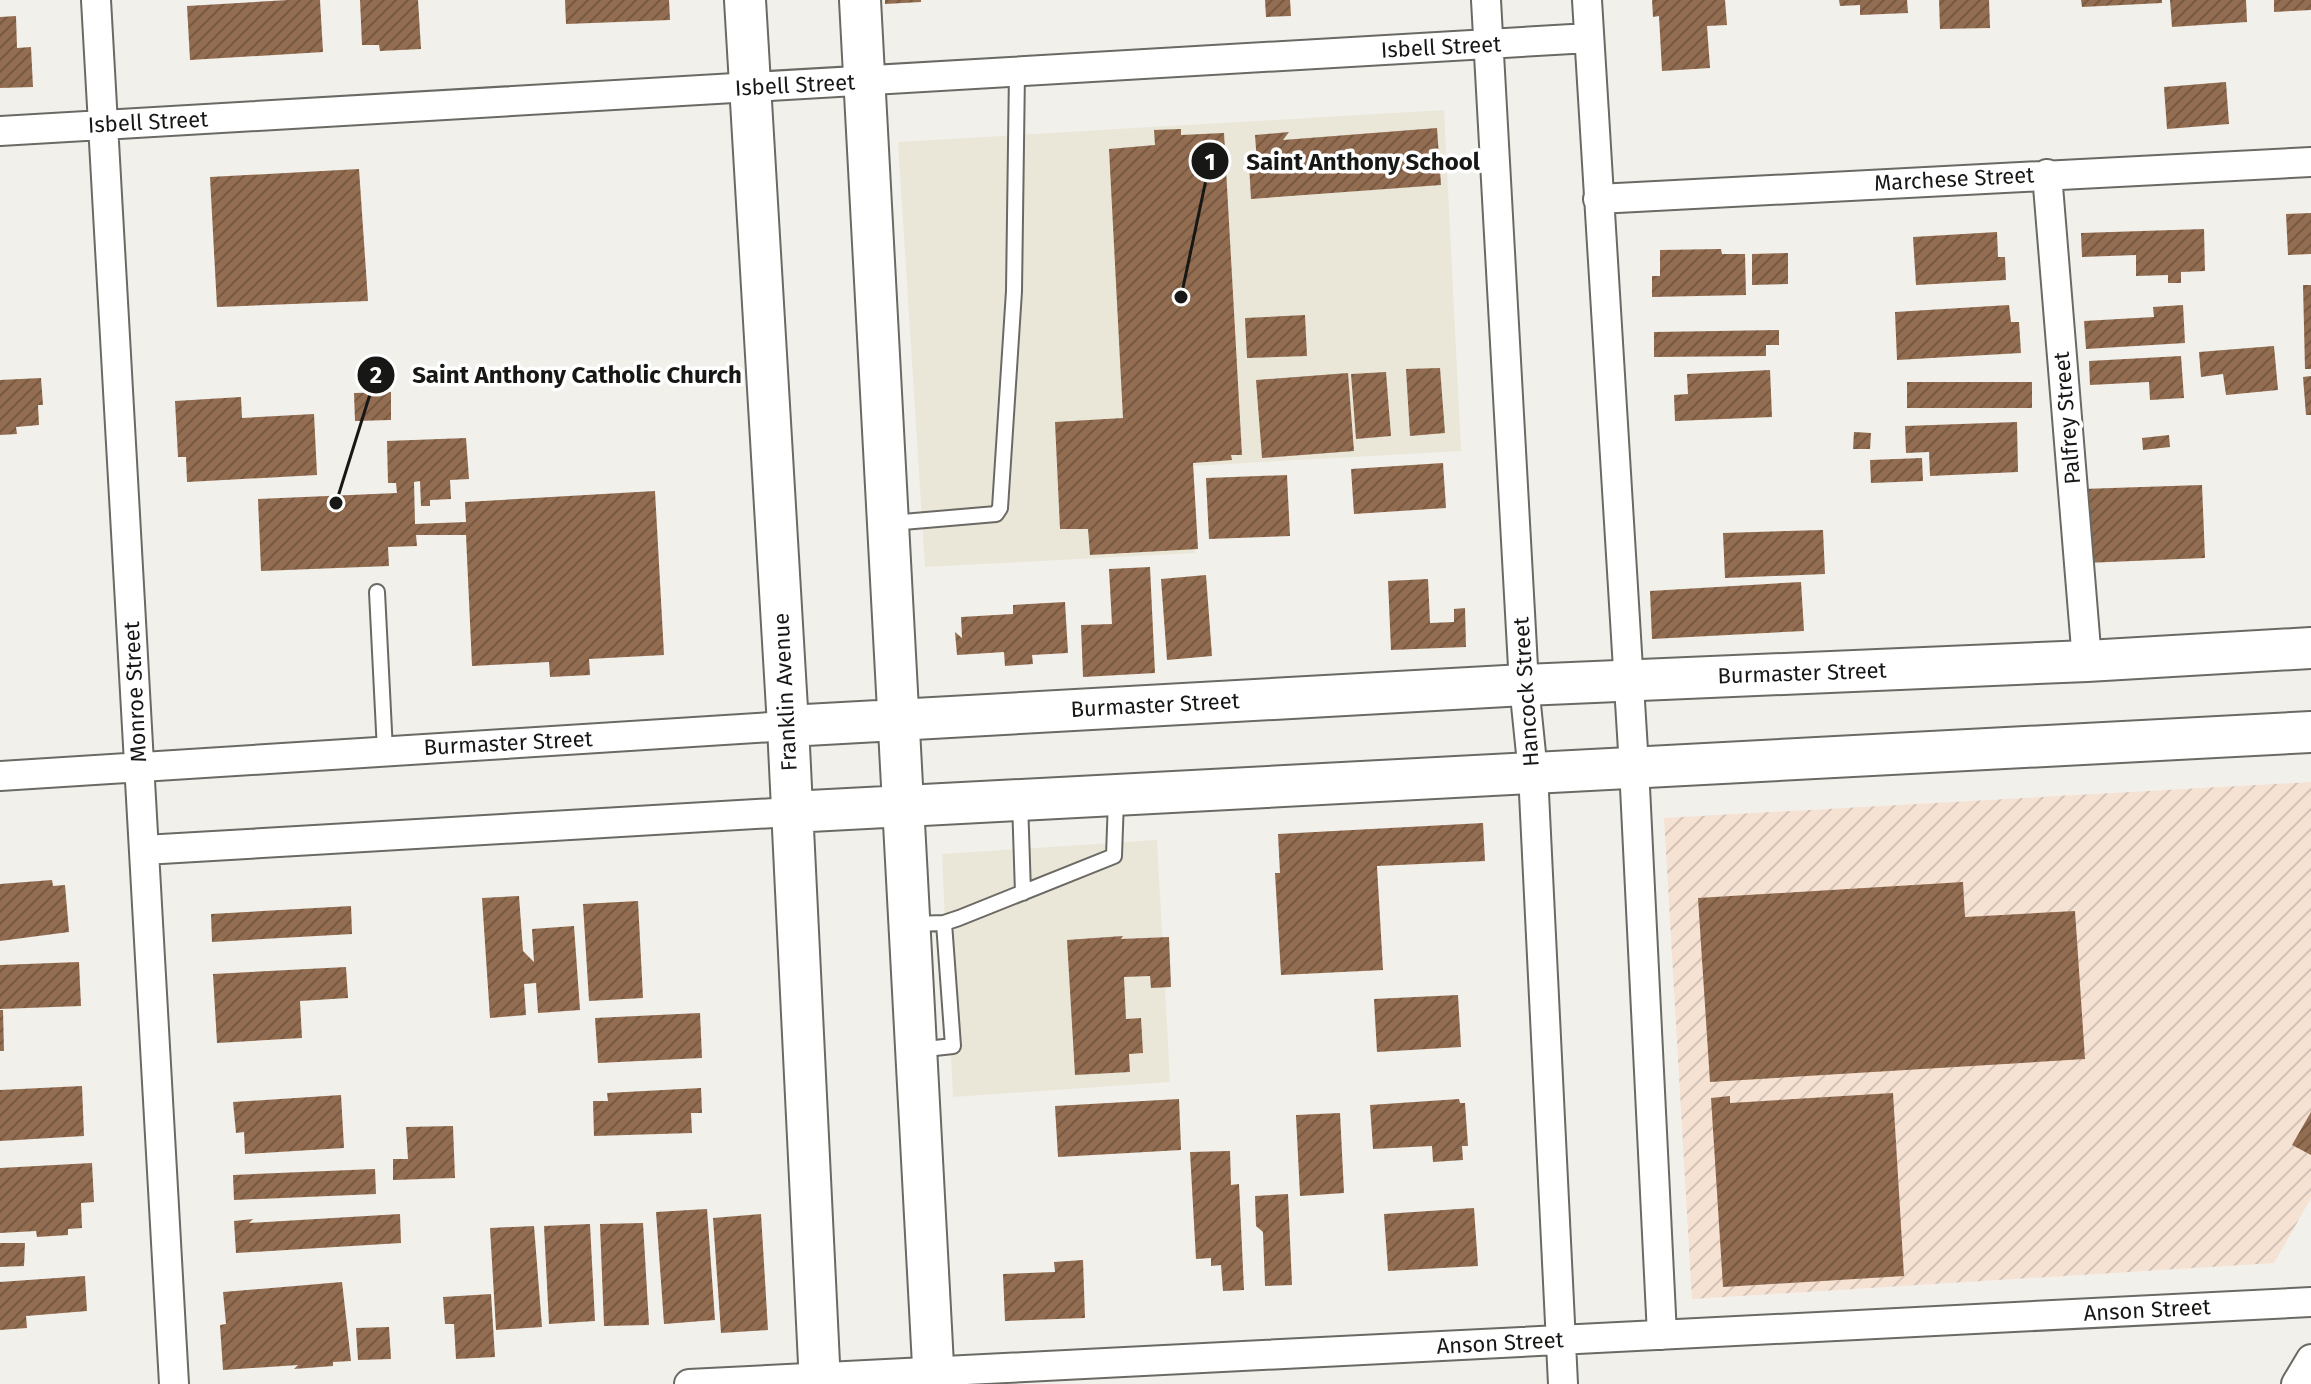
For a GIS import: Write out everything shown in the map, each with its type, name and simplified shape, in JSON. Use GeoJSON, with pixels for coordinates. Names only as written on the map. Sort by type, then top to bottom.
{"type":"FeatureCollection","features":[{"type":"Feature","properties":{"kind":"main road","name":"Franklin Avenue"},"geometry":{"type":"LineString","coordinates":[[745,0],[788,726],[820,1380]]}},
{"type":"Feature","properties":{"kind":"main road"},"geometry":{"type":"LineString","coordinates":[[860,0],[901,806],[926,923],[915,1050],[934,1377]]}},
{"type":"Feature","properties":{"kind":"main road","name":"Burmaster Street"},"geometry":{"type":"LineString","coordinates":[[788,726],[1524,685],[2087,661],[2311,648]]}},
{"type":"Feature","properties":{"kind":"main road"},"geometry":{"type":"LineString","coordinates":[[791,812],[2311,732]]}},
{"type":"Feature","properties":{"kind":"street","name":"Monroe Street"},"geometry":{"type":"LineString","coordinates":[[96,0],[174,1384]]}},
{"type":"Feature","properties":{"kind":"street","name":"Hancock Street"},"geometry":{"type":"LineString","coordinates":[[1486,0],[1524,685],[1533,773],[1563,1384]]}},
{"type":"Feature","properties":{"kind":"street"},"geometry":{"type":"LineString","coordinates":[[1587,0],[1626,680],[1634,767],[1662,1335]]}},
{"type":"Feature","properties":{"kind":"street","name":"Isbell Street"},"geometry":{"type":"LineString","coordinates":[[0,131],[1589,38]]}},
{"type":"Feature","properties":{"kind":"street","name":"Marchese Street"},"geometry":{"type":"LineString","coordinates":[[1598,199],[2311,162]]}},
{"type":"Feature","properties":{"kind":"street","name":"Palfrey Street"},"geometry":{"type":"LineString","coordinates":[[2047,174],[2087,661]]}},
{"type":"Feature","properties":{"kind":"street","name":"Burmaster Street"},"geometry":{"type":"LineString","coordinates":[[0,776],[788,726]]}},
{"type":"Feature","properties":{"kind":"street"},"geometry":{"type":"LineString","coordinates":[[144,850],[791,812]]}},
{"type":"Feature","properties":{"kind":"street","name":"Anson Street"},"geometry":{"type":"LineString","coordinates":[[689,1384],[934,1377],[1561,1340],[2311,1302]]}},
{"type":"Feature","properties":{"kind":"street"},"geometry":{"type":"LineString","coordinates":[[2296,1384],[2311,1359]]}},
{"type":"Feature","properties":{"kind":"lane"},"geometry":{"type":"LineString","coordinates":[[887,524],[996,514],[1000,508],[1014,291],[1017,71]]}},
{"type":"Feature","properties":{"kind":"lane"},"geometry":{"type":"LineString","coordinates":[[377,592],[385,751]]}},
{"type":"Feature","properties":{"kind":"lane"},"geometry":{"type":"LineString","coordinates":[[926,923],[1023,893],[1114,856],[1116,795]]}},
{"type":"Feature","properties":{"kind":"lane"},"geometry":{"type":"LineString","coordinates":[[1020,800],[1023,893]]}},
{"type":"Feature","properties":{"kind":"shaded area"},"geometry":{"type":"Polygon","coordinates":[[[1444,110],[1461,451],[1191,466],[1195,553],[925,567],[898,142],[1444,110]]]}},
{"type":"Feature","properties":{"kind":"shaded area"},"geometry":{"type":"Polygon","coordinates":[[[2311,782],[2311,1198],[2274,1263],[1692,1299],[1664,818],[2311,782]]]}},
{"type":"Feature","properties":{"kind":"shaded area"},"geometry":{"type":"Polygon","coordinates":[[[1157,840],[1170,1082],[953,1097],[942,854],[1157,840]]]}},
{"type":"Feature","properties":{"kind":"building"},"geometry":{"type":"Polygon","coordinates":[[[320,0],[323,52],[190,60],[187,6],[320,0]]]}},
{"type":"Feature","properties":{"kind":"building"},"geometry":{"type":"Polygon","coordinates":[[[360,0],[418,0],[421,49],[380,51],[379,45],[362,45],[360,0]]]}},
{"type":"Feature","properties":{"kind":"building"},"geometry":{"type":"Polygon","coordinates":[[[565,0],[669,0],[670,20],[566,24],[565,0]]]}},
{"type":"Feature","properties":{"kind":"building"},"geometry":{"type":"Polygon","coordinates":[[[885,0],[921,0],[921,2],[885,4],[885,0]]]}},
{"type":"Feature","properties":{"kind":"building"},"geometry":{"type":"Polygon","coordinates":[[[1265,0],[1290,0],[1291,16],[1266,17],[1265,0]]]}},
{"type":"Feature","properties":{"kind":"building"},"geometry":{"type":"Polygon","coordinates":[[[1652,0],[1725,0],[1727,25],[1707,26],[1710,68],[1662,71],[1659,16],[1653,17],[1652,0]]]}},
{"type":"Feature","properties":{"kind":"building"},"geometry":{"type":"Polygon","coordinates":[[[1839,0],[1907,0],[1908,13],[1860,15],[1860,5],[1840,6],[1839,0]]]}},
{"type":"Feature","properties":{"kind":"building"},"geometry":{"type":"Polygon","coordinates":[[[1939,0],[1989,0],[1990,28],[1940,29],[1939,0]]]}},
{"type":"Feature","properties":{"kind":"building"},"geometry":{"type":"Polygon","coordinates":[[[2081,0],[2162,0],[2162,3],[2082,7],[2081,0]]]}},
{"type":"Feature","properties":{"kind":"building"},"geometry":{"type":"Polygon","coordinates":[[[2170,0],[2246,0],[2247,22],[2172,27],[2170,0]]]}},
{"type":"Feature","properties":{"kind":"building"},"geometry":{"type":"Polygon","coordinates":[[[2274,0],[2311,0],[2311,10],[2274,12],[2274,0]]]}},
{"type":"Feature","properties":{"kind":"building"},"geometry":{"type":"Polygon","coordinates":[[[16,16],[17,48],[31,47],[33,87],[0,88],[0,17],[16,16]]]}},
{"type":"Feature","properties":{"kind":"building"},"geometry":{"type":"Polygon","coordinates":[[[2226,82],[2229,124],[2167,129],[2164,87],[2226,82]]]}},
{"type":"Feature","properties":{"kind":"building"},"geometry":{"type":"Polygon","coordinates":[[[1437,128],[1441,185],[1251,199],[1249,164],[1257,163],[1255,135],[1289,132],[1283,140],[1437,128]]]}},
{"type":"Feature","properties":{"kind":"building"},"geometry":{"type":"Polygon","coordinates":[[[1181,129],[1181,135],[1224,133],[1242,455],[1231,455],[1232,460],[1193,463],[1198,549],[1090,555],[1088,529],[1060,529],[1055,422],[1123,418],[1109,149],[1155,145],[1154,130],[1181,129]]]}},
{"type":"Feature","properties":{"kind":"building"},"geometry":{"type":"Polygon","coordinates":[[[359,169],[368,301],[217,307],[210,177],[359,169]]]}},
{"type":"Feature","properties":{"kind":"building"},"geometry":{"type":"Polygon","coordinates":[[[2311,213],[2311,254],[2288,255],[2286,214],[2311,213]]]}},
{"type":"Feature","properties":{"kind":"building"},"geometry":{"type":"Polygon","coordinates":[[[2204,229],[2205,271],[2181,272],[2181,283],[2168,283],[2168,275],[2136,276],[2136,255],[2082,257],[2081,233],[2204,229]]]}},
{"type":"Feature","properties":{"kind":"building"},"geometry":{"type":"Polygon","coordinates":[[[1997,232],[1998,257],[2005,257],[2006,280],[1916,285],[1913,237],[1997,232]]]}},
{"type":"Feature","properties":{"kind":"building"},"geometry":{"type":"Polygon","coordinates":[[[1721,249],[1722,254],[1745,254],[1746,295],[1652,297],[1652,276],[1660,276],[1660,250],[1721,249]]]}},
{"type":"Feature","properties":{"kind":"building"},"geometry":{"type":"Polygon","coordinates":[[[1788,253],[1788,284],[1752,285],[1752,254],[1788,253]]]}},
{"type":"Feature","properties":{"kind":"building"},"geometry":{"type":"Polygon","coordinates":[[[2303,285],[2311,285],[2311,369],[2305,369],[2303,285]]]}},
{"type":"Feature","properties":{"kind":"building"},"geometry":{"type":"Polygon","coordinates":[[[2009,305],[2011,322],[2019,322],[2021,353],[1897,360],[1895,312],[2009,305]]]}},
{"type":"Feature","properties":{"kind":"building"},"geometry":{"type":"Polygon","coordinates":[[[2183,305],[2185,343],[2086,349],[2084,321],[2154,317],[2153,307],[2183,305]]]}},
{"type":"Feature","properties":{"kind":"building"},"geometry":{"type":"Polygon","coordinates":[[[1305,315],[1307,356],[1247,358],[1245,318],[1305,315]]]}},
{"type":"Feature","properties":{"kind":"building"},"geometry":{"type":"Polygon","coordinates":[[[1779,330],[1779,345],[1766,345],[1766,356],[1654,357],[1654,332],[1779,330]]]}},
{"type":"Feature","properties":{"kind":"building"},"geometry":{"type":"Polygon","coordinates":[[[2274,346],[2278,390],[2226,395],[2223,374],[2201,377],[2199,352],[2274,346]]]}},
{"type":"Feature","properties":{"kind":"building"},"geometry":{"type":"Polygon","coordinates":[[[2181,356],[2184,398],[2150,400],[2149,382],[2090,385],[2089,361],[2181,356]]]}},
{"type":"Feature","properties":{"kind":"building"},"geometry":{"type":"Polygon","coordinates":[[[1440,368],[1445,433],[1410,436],[1406,369],[1440,368]]]}},
{"type":"Feature","properties":{"kind":"building"},"geometry":{"type":"Polygon","coordinates":[[[1770,370],[1772,417],[1675,421],[1674,395],[1688,394],[1687,374],[1770,370]]]}},
{"type":"Feature","properties":{"kind":"building"},"geometry":{"type":"Polygon","coordinates":[[[1386,372],[1391,436],[1356,439],[1351,374],[1386,372]]]}},
{"type":"Feature","properties":{"kind":"building"},"geometry":{"type":"Polygon","coordinates":[[[1348,373],[1354,451],[1262,458],[1256,380],[1348,373]]]}},
{"type":"Feature","properties":{"kind":"building"},"geometry":{"type":"Polygon","coordinates":[[[2311,376],[2311,415],[2306,415],[2303,377],[2311,376]]]}},
{"type":"Feature","properties":{"kind":"building"},"geometry":{"type":"Polygon","coordinates":[[[41,378],[43,405],[38,405],[39,425],[16,427],[17,434],[0,435],[0,380],[41,378]]]}},
{"type":"Feature","properties":{"kind":"building"},"geometry":{"type":"Polygon","coordinates":[[[1907,382],[2032,382],[2032,408],[1907,408],[1907,382]]]}},
{"type":"Feature","properties":{"kind":"building"},"geometry":{"type":"Polygon","coordinates":[[[391,392],[391,420],[355,421],[354,393],[391,392]]]}},
{"type":"Feature","properties":{"kind":"building"},"geometry":{"type":"Polygon","coordinates":[[[241,397],[242,418],[314,414],[317,475],[187,482],[186,457],[178,457],[175,401],[241,397]]]}},
{"type":"Feature","properties":{"kind":"building"},"geometry":{"type":"Polygon","coordinates":[[[2017,422],[2018,472],[1930,476],[1929,452],[1906,453],[1905,426],[2017,422]]]}},
{"type":"Feature","properties":{"kind":"building"},"geometry":{"type":"Polygon","coordinates":[[[1854,432],[1871,433],[1870,449],[1853,449],[1854,432]]]}},
{"type":"Feature","properties":{"kind":"building"},"geometry":{"type":"Polygon","coordinates":[[[2169,435],[2170,447],[2143,450],[2142,438],[2169,435]]]}},
{"type":"Feature","properties":{"kind":"building"},"geometry":{"type":"Polygon","coordinates":[[[466,438],[469,479],[450,480],[451,499],[430,500],[430,506],[421,506],[420,481],[414,482],[415,524],[466,522],[465,502],[655,491],[664,655],[589,659],[590,675],[550,677],[549,662],[472,666],[466,535],[416,535],[417,546],[388,547],[389,566],[261,571],[258,499],[397,493],[396,483],[388,483],[387,441],[466,438]]]}},
{"type":"Feature","properties":{"kind":"building"},"geometry":{"type":"Polygon","coordinates":[[[1922,458],[1923,481],[1871,483],[1870,460],[1922,458]]]}},
{"type":"Feature","properties":{"kind":"building"},"geometry":{"type":"Polygon","coordinates":[[[1443,463],[1446,508],[1354,514],[1351,469],[1443,463]]]}},
{"type":"Feature","properties":{"kind":"building"},"geometry":{"type":"Polygon","coordinates":[[[1287,475],[1290,536],[1209,539],[1206,478],[1287,475]]]}},
{"type":"Feature","properties":{"kind":"building"},"geometry":{"type":"Polygon","coordinates":[[[2202,485],[2205,558],[2085,563],[2082,489],[2202,485]]]}},
{"type":"Feature","properties":{"kind":"building"},"geometry":{"type":"Polygon","coordinates":[[[1823,530],[1825,574],[1725,578],[1723,533],[1823,530]]]}},
{"type":"Feature","properties":{"kind":"building"},"geometry":{"type":"Polygon","coordinates":[[[1150,567],[1155,673],[1083,677],[1081,625],[1112,624],[1109,569],[1150,567]]]}},
{"type":"Feature","properties":{"kind":"building"},"geometry":{"type":"Polygon","coordinates":[[[1206,575],[1212,656],[1167,660],[1161,579],[1206,575]]]}},
{"type":"Feature","properties":{"kind":"building"},"geometry":{"type":"Polygon","coordinates":[[[1428,579],[1430,623],[1454,622],[1454,609],[1465,608],[1466,647],[1391,650],[1388,581],[1428,579]]]}},
{"type":"Feature","properties":{"kind":"building"},"geometry":{"type":"Polygon","coordinates":[[[1801,582],[1804,631],[1652,639],[1650,591],[1801,582]]]}},
{"type":"Feature","properties":{"kind":"building"},"geometry":{"type":"Polygon","coordinates":[[[1065,602],[1068,653],[1032,655],[1033,664],[1005,666],[1004,652],[957,655],[955,632],[962,638],[961,617],[1013,614],[1013,605],[1065,602]]]}},
{"type":"Feature","properties":{"kind":"building"},"geometry":{"type":"Polygon","coordinates":[[[1483,823],[1485,861],[1377,866],[1383,970],[1281,975],[1275,873],[1280,873],[1278,834],[1483,823]]]}},
{"type":"Feature","properties":{"kind":"building"},"geometry":{"type":"Polygon","coordinates":[[[52,880],[53,886],[65,885],[69,932],[0,941],[0,884],[52,880]]]}},
{"type":"Feature","properties":{"kind":"building"},"geometry":{"type":"Polygon","coordinates":[[[1963,882],[1965,917],[2075,911],[2085,1059],[1710,1082],[1698,898],[1963,882]]]}},
{"type":"Feature","properties":{"kind":"building"},"geometry":{"type":"Polygon","coordinates":[[[519,896],[523,951],[534,962],[532,929],[574,926],[580,1010],[538,1013],[536,983],[524,984],[526,1015],[490,1018],[482,898],[519,896]]]}},
{"type":"Feature","properties":{"kind":"building"},"geometry":{"type":"Polygon","coordinates":[[[638,901],[643,998],[589,1001],[583,904],[638,901]]]}},
{"type":"Feature","properties":{"kind":"building"},"geometry":{"type":"Polygon","coordinates":[[[351,906],[352,934],[212,942],[211,914],[351,906]]]}},
{"type":"Feature","properties":{"kind":"building"},"geometry":{"type":"Polygon","coordinates":[[[1123,936],[1121,939],[1169,937],[1171,987],[1151,988],[1150,976],[1124,977],[1126,1019],[1141,1018],[1143,1053],[1129,1054],[1130,1072],[1075,1075],[1067,940],[1123,936]]]}},
{"type":"Feature","properties":{"kind":"building"},"geometry":{"type":"Polygon","coordinates":[[[79,962],[81,1006],[0,1009],[0,965],[79,962]]]}},
{"type":"Feature","properties":{"kind":"building"},"geometry":{"type":"Polygon","coordinates":[[[346,967],[348,998],[300,1001],[302,1038],[217,1043],[213,974],[346,967]]]}},
{"type":"Feature","properties":{"kind":"building"},"geometry":{"type":"Polygon","coordinates":[[[1458,995],[1461,1047],[1377,1052],[1374,999],[1458,995]]]}},
{"type":"Feature","properties":{"kind":"building"},"geometry":{"type":"Polygon","coordinates":[[[0,1010],[3,1010],[4,1051],[0,1051],[0,1010]]]}},
{"type":"Feature","properties":{"kind":"building"},"geometry":{"type":"Polygon","coordinates":[[[700,1013],[702,1058],[598,1063],[595,1018],[700,1013]]]}},
{"type":"Feature","properties":{"kind":"building"},"geometry":{"type":"Polygon","coordinates":[[[82,1086],[84,1136],[0,1141],[0,1090],[82,1086]]]}},
{"type":"Feature","properties":{"kind":"building"},"geometry":{"type":"Polygon","coordinates":[[[701,1088],[702,1113],[691,1113],[692,1133],[594,1136],[593,1101],[608,1101],[607,1093],[701,1088]]]}},
{"type":"Feature","properties":{"kind":"building"},"geometry":{"type":"Polygon","coordinates":[[[1893,1093],[1904,1276],[1723,1287],[1711,1098],[1730,1096],[1730,1103],[1893,1093]]]}},
{"type":"Feature","properties":{"kind":"building"},"geometry":{"type":"Polygon","coordinates":[[[341,1095],[344,1148],[245,1154],[244,1132],[236,1133],[233,1102],[341,1095]]]}},
{"type":"Feature","properties":{"kind":"building"},"geometry":{"type":"Polygon","coordinates":[[[1179,1099],[1181,1150],[1058,1157],[1055,1106],[1179,1099]]]}},
{"type":"Feature","properties":{"kind":"building"},"geometry":{"type":"Polygon","coordinates":[[[1459,1099],[1460,1103],[1465,1103],[1468,1146],[1462,1146],[1463,1160],[1433,1162],[1432,1146],[1373,1149],[1370,1105],[1459,1099]]]}},
{"type":"Feature","properties":{"kind":"building"},"geometry":{"type":"Polygon","coordinates":[[[2311,1112],[2311,1155],[2292,1145],[2311,1112]]]}},
{"type":"Feature","properties":{"kind":"building"},"geometry":{"type":"Polygon","coordinates":[[[1340,1113],[1344,1193],[1300,1196],[1296,1115],[1340,1113]]]}},
{"type":"Feature","properties":{"kind":"building"},"geometry":{"type":"Polygon","coordinates":[[[453,1126],[455,1178],[393,1180],[393,1159],[408,1159],[406,1127],[453,1126]]]}},
{"type":"Feature","properties":{"kind":"building"},"geometry":{"type":"Polygon","coordinates":[[[1230,1151],[1231,1185],[1239,1184],[1244,1290],[1223,1291],[1221,1265],[1211,1266],[1211,1258],[1196,1259],[1190,1152],[1230,1151]]]}},
{"type":"Feature","properties":{"kind":"building"},"geometry":{"type":"Polygon","coordinates":[[[92,1163],[94,1202],[81,1203],[82,1228],[68,1229],[68,1235],[37,1237],[36,1231],[0,1233],[0,1168],[92,1163]]]}},
{"type":"Feature","properties":{"kind":"building"},"geometry":{"type":"Polygon","coordinates":[[[375,1169],[376,1194],[234,1200],[233,1175],[375,1169]]]}},
{"type":"Feature","properties":{"kind":"building"},"geometry":{"type":"Polygon","coordinates":[[[1288,1194],[1292,1285],[1265,1286],[1263,1232],[1256,1226],[1255,1196],[1288,1194]]]}},
{"type":"Feature","properties":{"kind":"building"},"geometry":{"type":"Polygon","coordinates":[[[1474,1208],[1478,1266],[1388,1271],[1384,1214],[1474,1208]]]}},
{"type":"Feature","properties":{"kind":"building"},"geometry":{"type":"Polygon","coordinates":[[[707,1209],[715,1320],[664,1324],[656,1212],[707,1209]]]}},
{"type":"Feature","properties":{"kind":"building"},"geometry":{"type":"Polygon","coordinates":[[[400,1214],[401,1243],[236,1253],[234,1221],[253,1219],[249,1223],[400,1214]]]}},
{"type":"Feature","properties":{"kind":"building"},"geometry":{"type":"Polygon","coordinates":[[[761,1214],[768,1330],[721,1333],[713,1218],[761,1214]]]}},
{"type":"Feature","properties":{"kind":"building"},"geometry":{"type":"Polygon","coordinates":[[[643,1223],[649,1325],[604,1326],[600,1224],[643,1223]]]}},
{"type":"Feature","properties":{"kind":"building"},"geometry":{"type":"Polygon","coordinates":[[[590,1224],[595,1321],[549,1324],[544,1226],[590,1224]]]}},
{"type":"Feature","properties":{"kind":"building"},"geometry":{"type":"Polygon","coordinates":[[[534,1226],[542,1327],[496,1330],[490,1228],[534,1226]]]}},
{"type":"Feature","properties":{"kind":"building"},"geometry":{"type":"Polygon","coordinates":[[[0,1243],[25,1243],[24,1266],[0,1267],[0,1243]]]}},
{"type":"Feature","properties":{"kind":"building"},"geometry":{"type":"Polygon","coordinates":[[[1083,1260],[1085,1318],[1005,1321],[1003,1274],[1055,1272],[1054,1262],[1083,1260]]]}},
{"type":"Feature","properties":{"kind":"building"},"geometry":{"type":"Polygon","coordinates":[[[85,1276],[87,1311],[26,1316],[27,1328],[0,1330],[0,1282],[85,1276]]]}},
{"type":"Feature","properties":{"kind":"building"},"geometry":{"type":"Polygon","coordinates":[[[342,1282],[351,1361],[333,1362],[333,1366],[294,1369],[298,1365],[223,1370],[220,1325],[226,1324],[223,1292],[342,1282]]]}},
{"type":"Feature","properties":{"kind":"building"},"geometry":{"type":"Polygon","coordinates":[[[491,1294],[495,1357],[456,1359],[454,1324],[445,1324],[443,1297],[491,1294]]]}},
{"type":"Feature","properties":{"kind":"building"},"geometry":{"type":"Polygon","coordinates":[[[389,1327],[391,1359],[358,1360],[356,1328],[389,1327]]]}},
{"type":"Feature","properties":{"kind":"place","name":"Saint Anthony School"},"geometry":{"type":"Point","coordinates":[1181,297]}},
{"type":"Feature","properties":{"kind":"place","name":"Saint Anthony Catholic Church"},"geometry":{"type":"Point","coordinates":[336,503]}}]}
